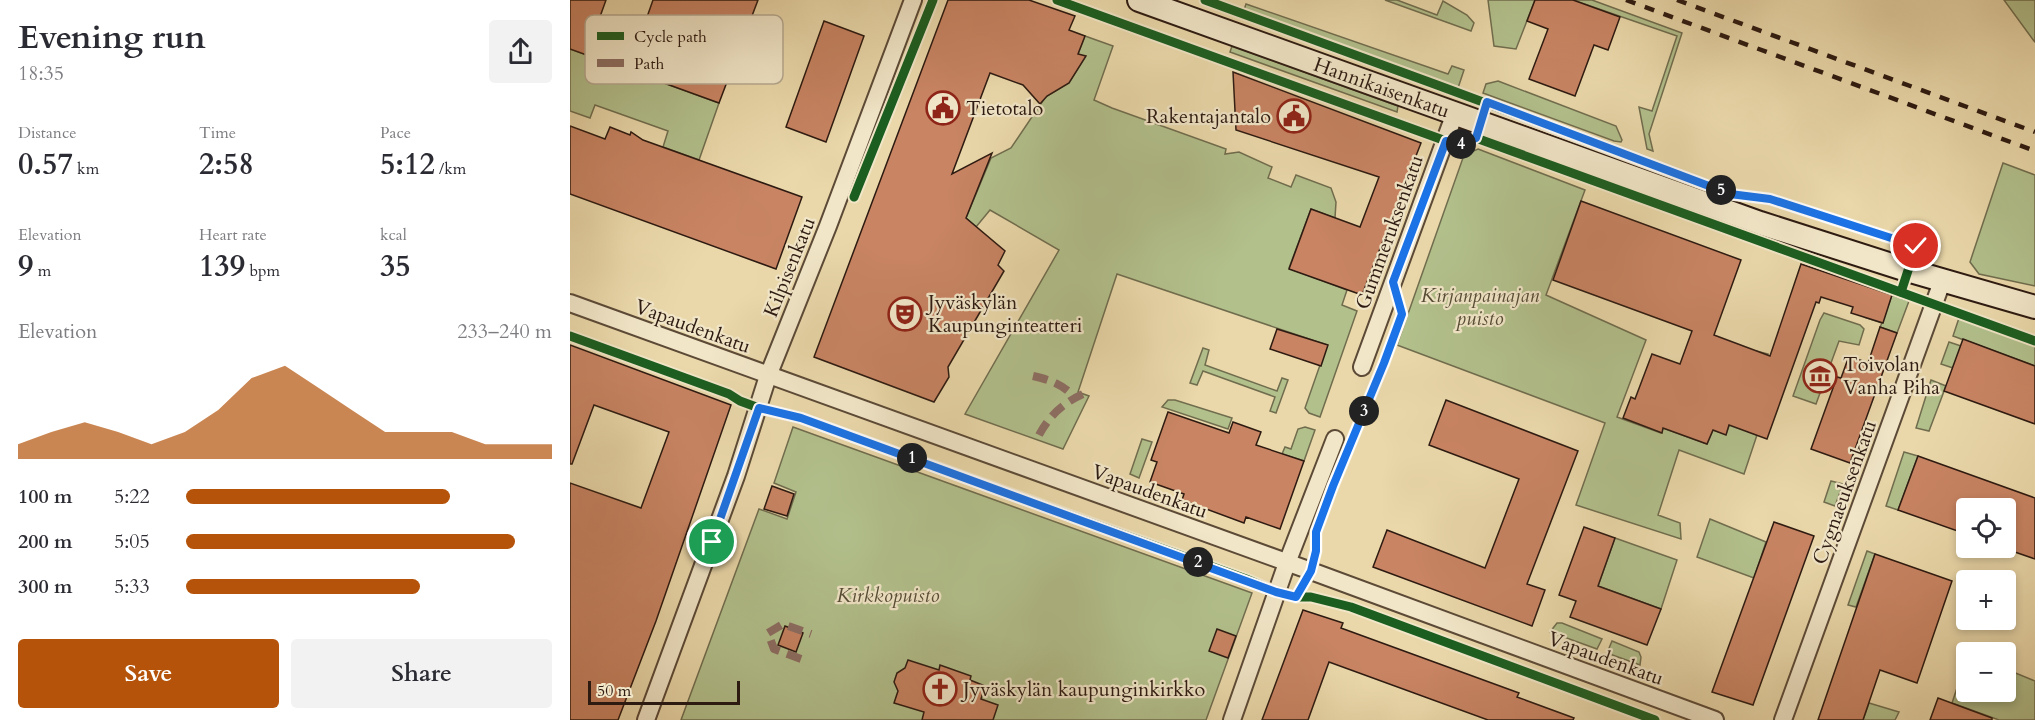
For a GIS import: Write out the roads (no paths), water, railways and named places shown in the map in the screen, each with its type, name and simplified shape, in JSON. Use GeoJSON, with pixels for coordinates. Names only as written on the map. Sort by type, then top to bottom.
{"type":"FeatureCollection","features":[{"type":"Feature","properties":{"kind":"main road","name":"Hannikaisenkatu"},"geometry":{"type":"LineString","coordinates":[[1139,0],[1760,223],[1907,270],[2035,307]]}},
{"type":"Feature","properties":{"kind":"street","name":"Kilpisenkatu"},"geometry":{"type":"LineString","coordinates":[[646,720],[736,476],[768,376],[828,226],[913,0]]}},
{"type":"Feature","properties":{"kind":"street","name":"Gummeruksenkatu"},"geometry":{"type":"LineString","coordinates":[[1362,367],[1455,113]]}},
{"type":"Feature","properties":{"kind":"street","name":"Cygnaeuksenkatu"},"geometry":{"type":"LineString","coordinates":[[1783,720],[1943,279]]}},
{"type":"Feature","properties":{"kind":"street","name":"Vapaudenkatu"},"geometry":{"type":"LineString","coordinates":[[570,303],[1715,720]]}},
{"type":"Feature","properties":{"kind":"street"},"geometry":{"type":"LineString","coordinates":[[1232,720],[1287,563],[1335,439]]}},
{"type":"Feature","properties":{"kind":"railway"},"geometry":{"type":"LineString","coordinates":[[1626,0],[2035,151]]}},
{"type":"Feature","properties":{"kind":"railway"},"geometry":{"type":"LineString","coordinates":[[1677,0],[2035,132]]}},
{"type":"Feature","properties":{"kind":"place","name":"Tietotalo"},"geometry":{"type":"Point","coordinates":[943,108]}},
{"type":"Feature","properties":{"kind":"place","name":"Rakentajantalo"},"geometry":{"type":"Point","coordinates":[1294,116]}},
{"type":"Feature","properties":{"kind":"place","name":"Jyväskylän Kaupunginteatteri"},"geometry":{"type":"Point","coordinates":[905,314]}},
{"type":"Feature","properties":{"kind":"place","name":"Toivolan Vanha Piha"},"geometry":{"type":"Point","coordinates":[1820,376]}},
{"type":"Feature","properties":{"kind":"place","name":"Jyväskylän kaupunginkirkko"},"geometry":{"type":"Point","coordinates":[940,689]}},
{"type":"Feature","properties":{"kind":"park label","name":"Kirjanpainajan puisto"},"geometry":{"type":"Point","coordinates":[1480,306]}},
{"type":"Feature","properties":{"kind":"park label","name":"Kirkkopuisto"},"geometry":{"type":"Point","coordinates":[888,595]}}]}
